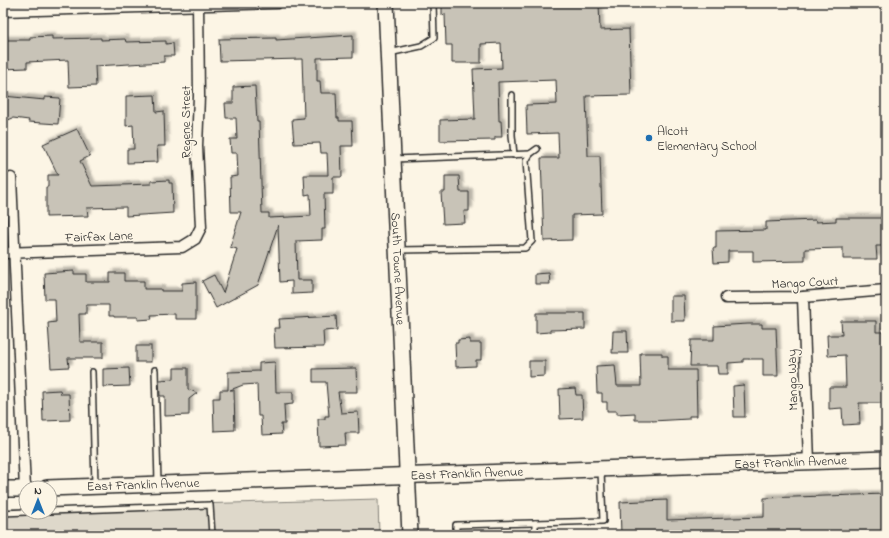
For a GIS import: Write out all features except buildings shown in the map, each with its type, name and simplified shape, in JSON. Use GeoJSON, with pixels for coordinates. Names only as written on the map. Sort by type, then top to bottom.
{"type":"FeatureCollection","features":[{"type":"Feature","properties":{"kind":"street"},"geometry":{"type":"LineString","coordinates":[[3,11],[277,3]]}},
{"type":"Feature","properties":{"kind":"street","name":"South Towne Avenue"},"geometry":{"type":"LineString","coordinates":[[386,3],[410,535]]}},
{"type":"Feature","properties":{"kind":"street","name":"Regene Street"},"geometry":{"type":"LineString","coordinates":[[195,239],[201,227],[198,146],[198,5]]}},
{"type":"Feature","properties":{"kind":"street"},"geometry":{"type":"LineString","coordinates":[[11,178],[25,480]]}},
{"type":"Feature","properties":{"kind":"street","name":"Fairfax Lane"},"geometry":{"type":"LineString","coordinates":[[3,253],[182,247],[195,239]]}},
{"type":"Feature","properties":{"kind":"street","name":"Mango Court"},"geometry":{"type":"LineString","coordinates":[[726,298],[803,297],[886,290]]}},
{"type":"Feature","properties":{"kind":"street","name":"Mango Way"},"geometry":{"type":"LineString","coordinates":[[803,297],[809,462]]}},
{"type":"Feature","properties":{"kind":"street","name":"East Franklin Avenue"},"geometry":{"type":"LineString","coordinates":[[58,488],[886,459]]}},
{"type":"Feature","properties":{"kind":"street"},"geometry":{"type":"LineString","coordinates":[[3,489],[18,489]]}},
{"type":"Feature","properties":{"kind":"lane"},"geometry":{"type":"LineString","coordinates":[[388,53],[421,46],[434,38],[433,3]]}},
{"type":"Feature","properties":{"kind":"lane"},"geometry":{"type":"LineString","coordinates":[[512,95],[512,135],[514,155]]}},
{"type":"Feature","properties":{"kind":"lane"},"geometry":{"type":"LineString","coordinates":[[397,250],[524,248],[532,241],[526,161],[530,154],[537,149]]}},
{"type":"Feature","properties":{"kind":"lane"},"geometry":{"type":"LineString","coordinates":[[393,159],[530,154]]}},
{"type":"Feature","properties":{"kind":"lane"},"geometry":{"type":"LineString","coordinates":[[155,370],[158,484]]}},
{"type":"Feature","properties":{"kind":"lane"},"geometry":{"type":"LineString","coordinates":[[92,372],[95,486]]}},
{"type":"Feature","properties":{"kind":"lane"},"geometry":{"type":"LineString","coordinates":[[456,535],[456,525],[603,521],[601,469]]}},
{"type":"Feature","properties":{"kind":"lane"},"geometry":{"type":"LineString","coordinates":[[58,511],[210,506],[212,535]]}},
{"type":"Feature","properties":{"kind":"lane"},"geometry":{"type":"LineString","coordinates":[[3,513],[18,512]]}},
{"type":"Feature","properties":{"kind":"lane"},"geometry":{"type":"LineString","coordinates":[[535,523],[536,535]]}},
{"type":"Feature","properties":{"kind":"shaded area"},"geometry":{"type":"Polygon","coordinates":[[[378,499],[379,535],[3,535],[3,509],[18,509],[18,520],[58,520],[58,508],[378,499]]]}},
{"type":"Feature","properties":{"kind":"place","name":"Alcott Elementary School"},"geometry":{"type":"Point","coordinates":[649,138]}}]}
